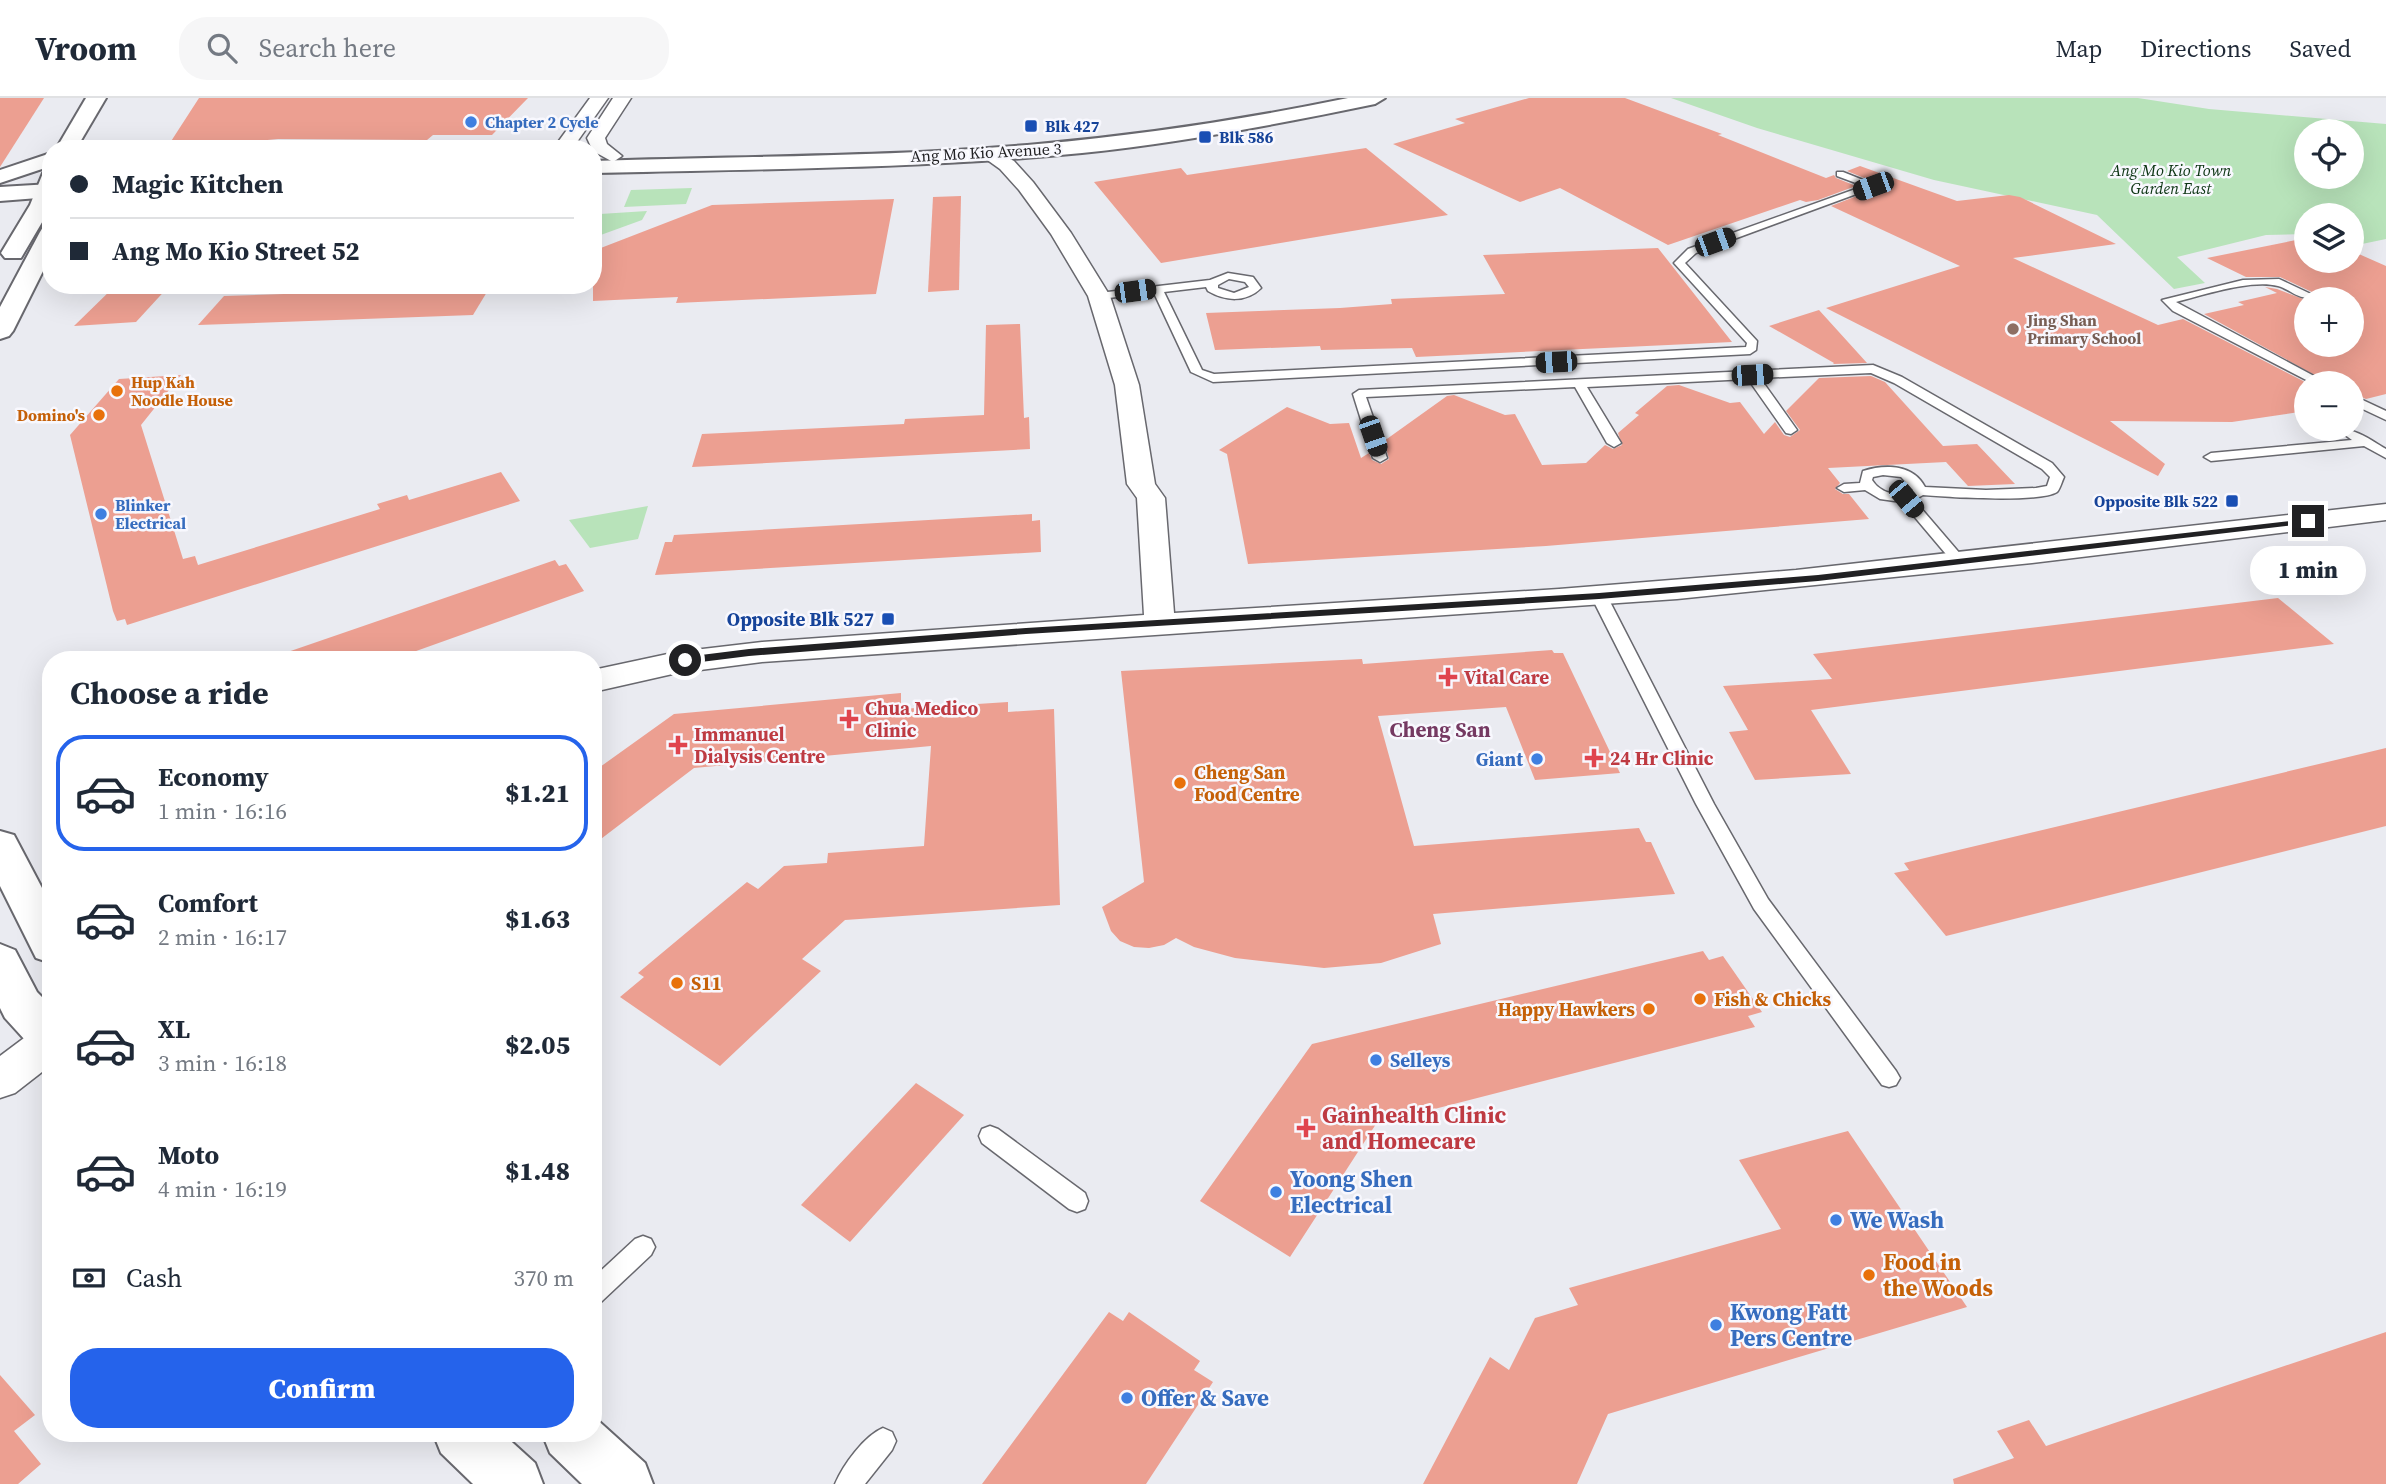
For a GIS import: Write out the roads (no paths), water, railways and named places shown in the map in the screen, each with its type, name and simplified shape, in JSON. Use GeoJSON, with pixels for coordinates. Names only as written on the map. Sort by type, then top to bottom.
{"type":"FeatureCollection","features":[{"type":"Feature","properties":{"kind":"main road"},"geometry":{"type":"LineString","coordinates":[[71,140],[96,98]]}},
{"type":"Feature","properties":{"kind":"main road"},"geometry":{"type":"LineString","coordinates":[[95,139],[117,98]]}},
{"type":"Feature","properties":{"kind":"main road","name":"Ang Mo Kio Avenue 3"},"geometry":{"type":"LineString","coordinates":[[603,156],[990,141],[1250,108],[1303,98]]}},
{"type":"Feature","properties":{"kind":"main road","name":"Ang Mo Kio Avenue 3"},"geometry":{"type":"LineString","coordinates":[[602,167],[988,154],[1059,148],[1268,122],[1375,98]]}},
{"type":"Feature","properties":{"kind":"main road"},"geometry":{"type":"LineString","coordinates":[[0,177],[42,162]]}},
{"type":"Feature","properties":{"kind":"main road"},"geometry":{"type":"LineString","coordinates":[[0,183],[42,184]]}},
{"type":"Feature","properties":{"kind":"main road"},"geometry":{"type":"LineString","coordinates":[[0,194],[42,186]]}},
{"type":"Feature","properties":{"kind":"main road"},"geometry":{"type":"LineString","coordinates":[[0,277],[42,199]]}},
{"type":"Feature","properties":{"kind":"main road"},"geometry":{"type":"LineString","coordinates":[[0,331],[42,249]]}},
{"type":"Feature","properties":{"kind":"main road"},"geometry":{"type":"LineString","coordinates":[[0,846],[42,928]]}},
{"type":"Feature","properties":{"kind":"main road"},"geometry":{"type":"LineString","coordinates":[[0,962],[21,1005],[42,1029]]}},
{"type":"Feature","properties":{"kind":"main road"},"geometry":{"type":"LineString","coordinates":[[470,1442],[514,1484]]}},
{"type":"Feature","properties":{"kind":"main road"},"geometry":{"type":"LineString","coordinates":[[580,1442],[624,1484]]}},
{"type":"Feature","properties":{"kind":"street"},"geometry":{"type":"LineString","coordinates":[[569,140],[599,98]]}},
{"type":"Feature","properties":{"kind":"street"},"geometry":{"type":"LineString","coordinates":[[597,140],[622,98]]}},
{"type":"Feature","properties":{"kind":"street"},"geometry":{"type":"LineString","coordinates":[[1023,183],[1033,162],[1059,148]]}},
{"type":"Feature","properties":{"kind":"street"},"geometry":{"type":"LineString","coordinates":[[988,154],[1007,165],[1023,183],[1061,233],[1099,296],[1127,384],[1142,484],[1131,499],[1151,623]]}},
{"type":"Feature","properties":{"kind":"street"},"geometry":{"type":"LineString","coordinates":[[602,679],[664,663],[749,652],[1151,623],[1599,596],[1961,563],[2386,512]]}},
{"type":"Feature","properties":{"kind":"street"},"geometry":{"type":"LineString","coordinates":[[0,1080],[42,1046]]}},
{"type":"Feature","properties":{"kind":"lane"},"geometry":{"type":"LineString","coordinates":[[1157,288],[1198,372],[1213,378],[1410,370],[1750,350],[1753,343],[1678,263],[1692,251],[1873,186],[1840,174]]}},
{"type":"Feature","properties":{"kind":"lane"},"geometry":{"type":"LineString","coordinates":[[2294,289],[2279,282],[2243,283],[2168,300],[2177,309],[2298,371]]}},
{"type":"Feature","properties":{"kind":"lane"},"geometry":{"type":"LineString","coordinates":[[1099,296],[1212,283]]}},
{"type":"Feature","properties":{"kind":"lane"},"geometry":{"type":"LineString","coordinates":[[1380,458],[1359,394],[1876,369],[2047,466],[2057,477],[2052,489],[2032,493],[1920,491],[1906,499],[1884,496],[1868,486],[1865,480],[1868,474],[1888,470],[1912,478],[1920,491]]}},
{"type":"Feature","properties":{"kind":"lane"},"geometry":{"type":"LineString","coordinates":[[1752,375],[1791,430]]}},
{"type":"Feature","properties":{"kind":"lane"},"geometry":{"type":"LineString","coordinates":[[1578,383],[1614,443]]}},
{"type":"Feature","properties":{"kind":"lane"},"geometry":{"type":"LineString","coordinates":[[2366,406],[2386,401]]}},
{"type":"Feature","properties":{"kind":"lane"},"geometry":{"type":"LineString","coordinates":[[2366,406],[2386,416]]}},
{"type":"Feature","properties":{"kind":"lane"},"geometry":{"type":"LineString","coordinates":[[2364,440],[2386,454]]}},
{"type":"Feature","properties":{"kind":"lane"},"geometry":{"type":"LineString","coordinates":[[2211,457],[2369,442]]}},
{"type":"Feature","properties":{"kind":"lane"},"geometry":{"type":"LineString","coordinates":[[1844,488],[1868,486]]}},
{"type":"Feature","properties":{"kind":"lane"},"geometry":{"type":"LineString","coordinates":[[1906,499],[1961,563]]}},
{"type":"Feature","properties":{"kind":"lane"},"geometry":{"type":"LineString","coordinates":[[1599,596],[1704,804],[1761,904],[1889,1078]]}},
{"type":"Feature","properties":{"kind":"lane"},"geometry":{"type":"LineString","coordinates":[[990,1136],[1077,1201]]}},
{"type":"Feature","properties":{"kind":"lane"},"geometry":{"type":"LineString","coordinates":[[602,1286],[643,1247]]}},
{"type":"Feature","properties":{"kind":"lane"},"geometry":{"type":"LineString","coordinates":[[848,1484],[883,1441]]}},
{"type":"Feature","properties":{"kind":"place","name":"Chapter 2 Cycle"},"geometry":{"type":"Point","coordinates":[471,122]}},
{"type":"Feature","properties":{"kind":"place","name":"Blk 427"},"geometry":{"type":"Point","coordinates":[1031,126]}},
{"type":"Feature","properties":{"kind":"place","name":"Blk 586"},"geometry":{"type":"Point","coordinates":[1205,137]}},
{"type":"Feature","properties":{"kind":"place","name":"Jing Shan Primary School"},"geometry":{"type":"Point","coordinates":[2013,329]}},
{"type":"Feature","properties":{"kind":"place","name":"Hup Kah Noodle House"},"geometry":{"type":"Point","coordinates":[117,391]}},
{"type":"Feature","properties":{"kind":"place","name":"Domino's"},"geometry":{"type":"Point","coordinates":[99,415]}},
{"type":"Feature","properties":{"kind":"place","name":"Opposite Blk 522"},"geometry":{"type":"Point","coordinates":[2232,501]}},
{"type":"Feature","properties":{"kind":"place","name":"Blinker Electrical"},"geometry":{"type":"Point","coordinates":[101,514]}},
{"type":"Feature","properties":{"kind":"place","name":"Opposite Blk 527"},"geometry":{"type":"Point","coordinates":[888,619]}},
{"type":"Feature","properties":{"kind":"place","name":"Vital Care"},"geometry":{"type":"Point","coordinates":[1448,677]}},
{"type":"Feature","properties":{"kind":"place","name":"Chua Medico Clinic"},"geometry":{"type":"Point","coordinates":[849,719]}},
{"type":"Feature","properties":{"kind":"place","name":"Immanuel Dialysis Centre"},"geometry":{"type":"Point","coordinates":[678,745]}},
{"type":"Feature","properties":{"kind":"place","name":"24 Hr Clinic"},"geometry":{"type":"Point","coordinates":[1594,758]}},
{"type":"Feature","properties":{"kind":"place","name":"Giant"},"geometry":{"type":"Point","coordinates":[1537,759]}},
{"type":"Feature","properties":{"kind":"place","name":"Cheng San Food Centre"},"geometry":{"type":"Point","coordinates":[1180,783]}},
{"type":"Feature","properties":{"kind":"place","name":"S11"},"geometry":{"type":"Point","coordinates":[677,983]}},
{"type":"Feature","properties":{"kind":"place","name":"Fish & Chicks"},"geometry":{"type":"Point","coordinates":[1700,999]}},
{"type":"Feature","properties":{"kind":"place","name":"Happy Hawkers"},"geometry":{"type":"Point","coordinates":[1649,1009]}},
{"type":"Feature","properties":{"kind":"place","name":"Selleys"},"geometry":{"type":"Point","coordinates":[1376,1060]}},
{"type":"Feature","properties":{"kind":"place","name":"Gainhealth Clinic and Homecare"},"geometry":{"type":"Point","coordinates":[1306,1128]}},
{"type":"Feature","properties":{"kind":"place","name":"Yoong Shen Electrical"},"geometry":{"type":"Point","coordinates":[1276,1192]}},
{"type":"Feature","properties":{"kind":"place","name":"We Wash"},"geometry":{"type":"Point","coordinates":[1836,1220]}},
{"type":"Feature","properties":{"kind":"place","name":"Food in the Woods"},"geometry":{"type":"Point","coordinates":[1869,1275]}},
{"type":"Feature","properties":{"kind":"place","name":"Kwong Fatt Pers Centre"},"geometry":{"type":"Point","coordinates":[1716,1325]}},
{"type":"Feature","properties":{"kind":"place","name":"Offer & Save"},"geometry":{"type":"Point","coordinates":[1127,1398]}},
{"type":"Feature","properties":{"kind":"district","name":"Cheng San"},"geometry":{"type":"Point","coordinates":[1440,729]}},
{"type":"Feature","properties":{"kind":"park label","name":"Ang Mo Kio Town Garden East"},"geometry":{"type":"Point","coordinates":[2171,179]}}]}
